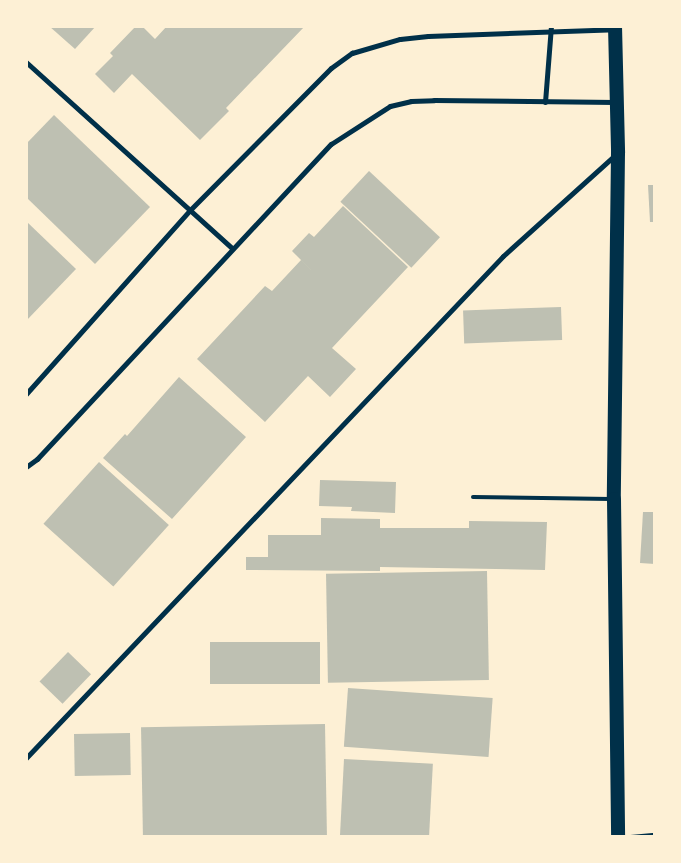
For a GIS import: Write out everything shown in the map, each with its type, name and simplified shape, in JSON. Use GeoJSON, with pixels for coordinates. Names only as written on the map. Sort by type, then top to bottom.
{"type":"FeatureCollection","features":[{"type":"Feature","properties":{"kind":"highway"},"geometry":{"type":"LineString","coordinates":[[615,28],[618,153],[614,500],[618,837]]}},
{"type":"Feature","properties":{"kind":"street"},"geometry":{"type":"LineString","coordinates":[[26,394],[190,210],[331,68],[352,53],[400,39],[428,36],[551,29],[615,28]]}},
{"type":"Feature","properties":{"kind":"street"},"geometry":{"type":"LineString","coordinates":[[544,102],[551,29]]}},
{"type":"Feature","properties":{"kind":"street"},"geometry":{"type":"LineString","coordinates":[[26,62],[232,248]]}},
{"type":"Feature","properties":{"kind":"street"},"geometry":{"type":"LineString","coordinates":[[26,467],[37,458],[232,248],[332,144],[390,106],[434,100],[616,102]]}},
{"type":"Feature","properties":{"kind":"street"},"geometry":{"type":"LineString","coordinates":[[26,758],[504,256],[618,153]]}},
{"type":"Feature","properties":{"kind":"street"},"geometry":{"type":"LineString","coordinates":[[630,837],[655,835]]}},
{"type":"Feature","properties":{"kind":"lane"},"geometry":{"type":"LineString","coordinates":[[473,498],[614,500]]}},
{"type":"Feature","properties":{"kind":"building"},"geometry":{"type":"Polygon","coordinates":[[[49,26],[96,26],[75,49],[49,26]]]}},
{"type":"Feature","properties":{"kind":"building"},"geometry":{"type":"Polygon","coordinates":[[[136,26],[142,26],[155,39],[167,26],[305,26],[226,108],[229,111],[200,140],[132,74],[114,93],[95,74],[113,56],[110,53],[136,26]]]}},
{"type":"Feature","properties":{"kind":"building"},"geometry":{"type":"Polygon","coordinates":[[[54,115],[150,207],[95,264],[26,197],[26,144],[54,115]]]}},
{"type":"Feature","properties":{"kind":"building"},"geometry":{"type":"Polygon","coordinates":[[[369,171],[440,237],[411,268],[340,202],[369,171]]]}},
{"type":"Feature","properties":{"kind":"building"},"geometry":{"type":"Polygon","coordinates":[[[648,185],[655,185],[655,222],[650,222],[648,185]]]}},
{"type":"Feature","properties":{"kind":"building"},"geometry":{"type":"Polygon","coordinates":[[[343,206],[408,267],[332,348],[356,369],[330,397],[308,376],[265,422],[197,359],[265,286],[272,291],[301,260],[292,251],[309,233],[314,237],[343,206]]]}},
{"type":"Feature","properties":{"kind":"building"},"geometry":{"type":"Polygon","coordinates":[[[26,221],[76,269],[26,321],[26,221]]]}},
{"type":"Feature","properties":{"kind":"building"},"geometry":{"type":"Polygon","coordinates":[[[561,307],[562,340],[464,343],[463,310],[561,307]]]}},
{"type":"Feature","properties":{"kind":"building"},"geometry":{"type":"Polygon","coordinates":[[[179,377],[246,437],[172,519],[103,458],[125,434],[127,436],[179,377]]]}},
{"type":"Feature","properties":{"kind":"building"},"geometry":{"type":"Polygon","coordinates":[[[99,462],[169,525],[113,587],[43,524],[99,462]]]}},
{"type":"Feature","properties":{"kind":"building"},"geometry":{"type":"Polygon","coordinates":[[[320,480],[396,482],[395,513],[351,511],[352,507],[319,506],[320,480]]]}},
{"type":"Feature","properties":{"kind":"building"},"geometry":{"type":"Polygon","coordinates":[[[643,512],[655,512],[655,564],[640,563],[643,512]]]}},
{"type":"Feature","properties":{"kind":"building"},"geometry":{"type":"Polygon","coordinates":[[[321,518],[380,519],[380,528],[469,528],[469,521],[547,522],[545,570],[380,567],[380,571],[246,570],[246,557],[268,557],[268,535],[321,535],[321,518]]]}},
{"type":"Feature","properties":{"kind":"building"},"geometry":{"type":"Polygon","coordinates":[[[487,571],[489,680],[328,683],[326,574],[487,571]]]}},
{"type":"Feature","properties":{"kind":"building"},"geometry":{"type":"Polygon","coordinates":[[[210,642],[320,642],[320,684],[210,684],[210,642]]]}},
{"type":"Feature","properties":{"kind":"building"},"geometry":{"type":"Polygon","coordinates":[[[68,652],[91,674],[63,704],[40,681],[68,652]]]}},
{"type":"Feature","properties":{"kind":"building"},"geometry":{"type":"Polygon","coordinates":[[[348,688],[493,698],[489,757],[344,747],[348,688]]]}},
{"type":"Feature","properties":{"kind":"building"},"geometry":{"type":"Polygon","coordinates":[[[325,724],[327,837],[143,837],[141,727],[325,724]]]}},
{"type":"Feature","properties":{"kind":"building"},"geometry":{"type":"Polygon","coordinates":[[[130,733],[131,775],[75,776],[74,734],[130,733]]]}},
{"type":"Feature","properties":{"kind":"building"},"geometry":{"type":"Polygon","coordinates":[[[344,759],[433,764],[429,837],[340,837],[344,759]]]}}]}
